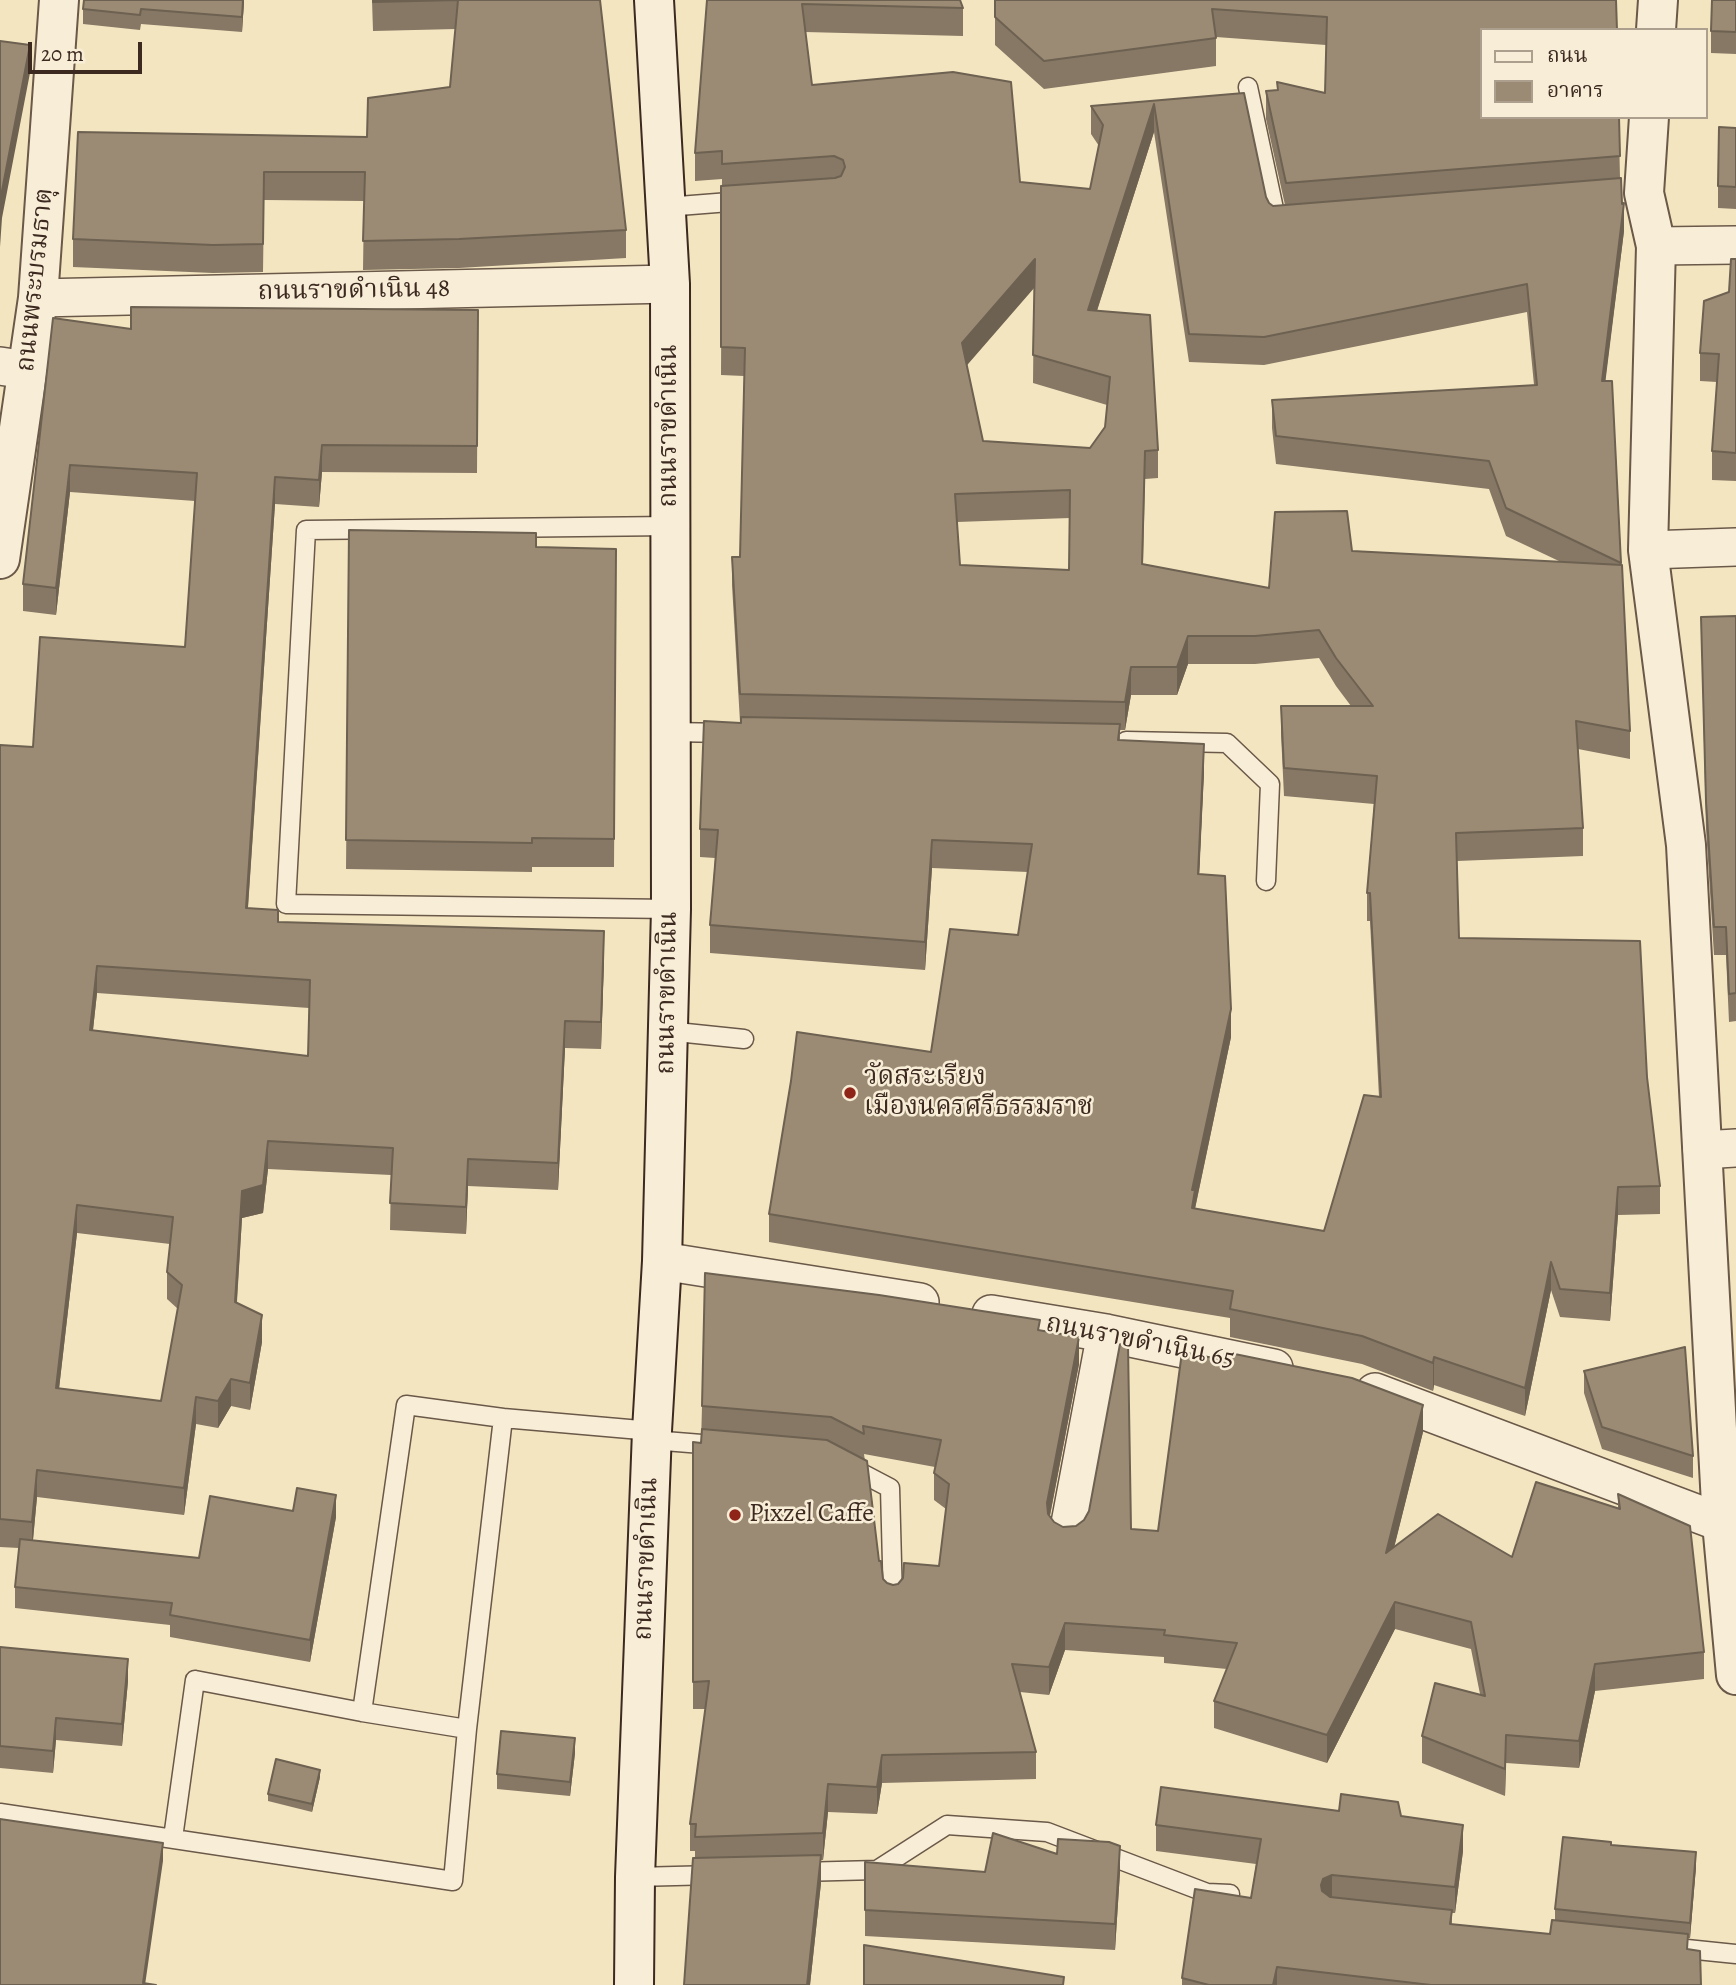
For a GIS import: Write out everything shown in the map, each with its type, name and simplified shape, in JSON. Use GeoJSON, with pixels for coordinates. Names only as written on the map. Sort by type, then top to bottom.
{"type":"FeatureCollection","features":[{"type":"Feature","properties":{"kind":"street","name":"ถนนพระบรมธาตุ"},"geometry":{"type":"LineString","coordinates":[[0,559],[14,368],[38,298],[59,0]]}},
{"type":"Feature","properties":{"kind":"street","name":"ถนนราขดำเนิน"},"geometry":{"type":"LineString","coordinates":[[634,1985],[635,1877],[652,1436],[662,1261],[671,909],[670,284],[654,0]]}},
{"type":"Feature","properties":{"kind":"street"},"geometry":{"type":"LineString","coordinates":[[1656,28],[1658,0]]}},
{"type":"Feature","properties":{"kind":"street"},"geometry":{"type":"LineString","coordinates":[[1649,119],[1637,194],[1656,246],[1648,550],[1686,845],[1719,1149],[1722,1523],[1736,1675]]}},
{"type":"Feature","properties":{"kind":"street"},"geometry":{"type":"LineString","coordinates":[[1656,246],[1736,245]]}},
{"type":"Feature","properties":{"kind":"street","name":"ถนนราขดำเนิน 48"},"geometry":{"type":"LineString","coordinates":[[38,298],[670,284]]}},
{"type":"Feature","properties":{"kind":"street"},"geometry":{"type":"LineString","coordinates":[[1648,550],[1736,547]]}},
{"type":"Feature","properties":{"kind":"street","name":"ถนนราขดำเนิน 65"},"geometry":{"type":"LineString","coordinates":[[662,1261],[1106,1333],[1307,1375]]}},
{"type":"Feature","properties":{"kind":"street"},"geometry":{"type":"LineString","coordinates":[[1068,1534],[1106,1333]]}},
{"type":"Feature","properties":{"kind":"street"},"geometry":{"type":"LineString","coordinates":[[1345,1382],[1722,1523]]}},
{"type":"Feature","properties":{"kind":"lane"},"geometry":{"type":"LineString","coordinates":[[1248,88],[1277,222],[1304,220]]}},
{"type":"Feature","properties":{"kind":"lane"},"geometry":{"type":"LineString","coordinates":[[666,206],[756,200]]}},
{"type":"Feature","properties":{"kind":"lane"},"geometry":{"type":"LineString","coordinates":[[670,526],[306,530],[286,904],[671,909]]}},
{"type":"Feature","properties":{"kind":"lane"},"geometry":{"type":"LineString","coordinates":[[671,732],[740,734]]}},
{"type":"Feature","properties":{"kind":"lane"},"geometry":{"type":"LineString","coordinates":[[1116,741],[1227,743],[1270,784],[1266,881]]}},
{"type":"Feature","properties":{"kind":"lane"},"geometry":{"type":"LineString","coordinates":[[667,1031],[744,1039]]}},
{"type":"Feature","properties":{"kind":"lane"},"geometry":{"type":"LineString","coordinates":[[362,1712],[406,1405],[734,1447]]}},
{"type":"Feature","properties":{"kind":"lane"},"geometry":{"type":"LineString","coordinates":[[0,1813],[453,1881],[467,1729],[503,1418]]}},
{"type":"Feature","properties":{"kind":"lane"},"geometry":{"type":"LineString","coordinates":[[830,1456],[890,1489],[894,1601]]}},
{"type":"Feature","properties":{"kind":"lane"},"geometry":{"type":"LineString","coordinates":[[173,1838],[195,1680],[467,1729]]}},
{"type":"Feature","properties":{"kind":"lane"},"geometry":{"type":"LineString","coordinates":[[783,1873],[877,1870],[947,1825],[1046,1832],[1206,1893],[1230,1894]]}},
{"type":"Feature","properties":{"kind":"lane"},"geometry":{"type":"LineString","coordinates":[[635,1877],[729,1874]]}},
{"type":"Feature","properties":{"kind":"lane"},"geometry":{"type":"LineString","coordinates":[[1655,1946],[1736,1955]]}},
{"type":"Feature","properties":{"kind":"building"},"geometry":{"type":"Polygon","coordinates":[[[84,0],[243,0],[242,17],[141,9],[140,15],[83,9],[84,0]]]}},
{"type":"Feature","properties":{"kind":"building"},"geometry":{"type":"Polygon","coordinates":[[[373,0],[458,0],[373,2],[373,0]]]}},
{"type":"Feature","properties":{"kind":"building"},"geometry":{"type":"Polygon","coordinates":[[[458,0],[600,0],[626,230],[363,241],[365,172],[264,172],[263,244],[213,245],[73,239],[78,132],[367,137],[368,98],[450,87],[458,0]]]}},
{"type":"Feature","properties":{"kind":"building"},"geometry":{"type":"Polygon","coordinates":[[[707,0],[960,0],[963,8],[802,4],[812,85],[953,72],[1011,82],[1020,182],[1090,189],[1103,125],[1091,106],[1244,93],[1266,197],[1273,206],[1621,178],[1622,204],[1624,203],[1602,381],[1612,381],[1621,563],[1506,508],[1489,461],[1276,436],[1272,400],[1537,385],[1527,284],[1264,337],[1189,334],[1154,104],[1088,310],[1150,315],[1158,450],[1145,451],[1142,564],[1269,588],[1275,512],[1347,511],[1352,551],[1622,565],[1630,731],[1576,721],[1583,828],[1456,833],[1459,938],[1640,941],[1647,1077],[1660,1186],[1618,1187],[1610,1293],[1560,1289],[1551,1262],[1525,1388],[1434,1357],[1433,1363],[1362,1336],[1230,1309],[1233,1291],[769,1214],[797,1032],[931,1052],[950,929],[1018,935],[1032,844],[932,840],[925,942],[710,925],[718,830],[700,829],[704,721],[741,723],[741,717],[1120,724],[1118,740],[1204,744],[1198,874],[1225,876],[1231,1009],[1192,1190],[1195,1190],[1192,1208],[1324,1231],[1364,1095],[1381,1097],[1370,893],[1367,893],[1377,776],[1284,768],[1281,706],[1373,706],[1336,658],[1319,630],[1255,636],[1188,636],[1177,667],[1131,667],[1125,702],[740,694],[732,557],[740,557],[745,348],[721,347],[721,186],[835,178],[841,176],[845,167],[843,160],[834,156],[722,164],[722,151],[695,153],[707,0]],[[1035,259],[962,343],[983,441],[1090,448],[1105,427],[1110,377],[1033,355],[1035,259]],[[1070,490],[955,494],[960,565],[1069,570],[1070,490]]]}},
{"type":"Feature","properties":{"kind":"building"},"geometry":{"type":"Polygon","coordinates":[[[995,0],[1616,0],[1617,28],[1480,28],[1480,119],[1619,119],[1620,156],[1286,183],[1266,91],[1278,90],[1277,82],[1325,93],[1327,17],[1212,9],[1216,38],[1044,61],[995,17],[995,0]]]}},
{"type":"Feature","properties":{"kind":"building"},"geometry":{"type":"Polygon","coordinates":[[[1712,0],[1736,0],[1736,32],[1711,31],[1712,0]]]}},
{"type":"Feature","properties":{"kind":"building"},"geometry":{"type":"Polygon","coordinates":[[[0,41],[30,45],[0,201],[0,41]]]}},
{"type":"Feature","properties":{"kind":"building"},"geometry":{"type":"Polygon","coordinates":[[[1719,127],[1736,128],[1736,187],[1718,186],[1719,127]]]}},
{"type":"Feature","properties":{"kind":"building"},"geometry":{"type":"Polygon","coordinates":[[[1731,259],[1736,259],[1736,453],[1712,451],[1719,354],[1700,353],[1704,301],[1729,292],[1731,259]]]}},
{"type":"Feature","properties":{"kind":"building"},"geometry":{"type":"Polygon","coordinates":[[[131,307],[478,310],[477,446],[322,445],[319,480],[275,477],[246,908],[278,910],[278,922],[604,931],[601,1022],[565,1021],[558,1163],[468,1159],[466,1207],[390,1203],[393,1148],[268,1141],[263,1185],[242,1191],[235,1302],[262,1315],[250,1383],[231,1379],[218,1401],[196,1397],[184,1488],[37,1470],[32,1522],[0,1519],[0,745],[33,747],[40,637],[185,647],[197,473],[70,465],[56,588],[23,584],[53,318],[131,329],[131,307]],[[97,966],[90,1030],[308,1056],[310,980],[97,966]],[[77,1205],[56,1388],[161,1401],[182,1285],[167,1272],[173,1217],[77,1205]]]}},
{"type":"Feature","properties":{"kind":"building"},"geometry":{"type":"Polygon","coordinates":[[[349,530],[536,533],[536,547],[616,549],[614,839],[532,838],[532,843],[346,840],[349,530]]]}},
{"type":"Feature","properties":{"kind":"building"},"geometry":{"type":"Polygon","coordinates":[[[1736,616],[1736,993],[1729,994],[1726,927],[1714,927],[1706,801],[1701,617],[1736,616]]]}},
{"type":"Feature","properties":{"kind":"building"},"geometry":{"type":"Polygon","coordinates":[[[705,1273],[879,1295],[1040,1320],[1038,1330],[1079,1337],[1047,1503],[1048,1514],[1054,1522],[1063,1527],[1076,1526],[1084,1520],[1089,1511],[1120,1344],[1128,1345],[1131,1529],[1158,1531],[1182,1352],[1224,1360],[1225,1352],[1352,1378],[1423,1405],[1386,1553],[1438,1514],[1512,1557],[1536,1482],[1620,1509],[1618,1494],[1690,1526],[1704,1652],[1595,1664],[1579,1741],[1506,1735],[1505,1769],[1422,1736],[1435,1683],[1485,1696],[1471,1622],[1395,1602],[1327,1735],[1214,1701],[1237,1643],[1164,1635],[1165,1630],[1065,1623],[1049,1667],[1012,1664],[1036,1752],[882,1755],[877,1787],[828,1784],[823,1833],[695,1837],[696,1824],[690,1824],[709,1681],[693,1682],[693,1442],[701,1443],[702,1429],[827,1440],[867,1461],[879,1561],[883,1579],[893,1585],[903,1578],[904,1563],[939,1566],[949,1484],[934,1473],[941,1440],[863,1426],[864,1434],[831,1417],[702,1406],[705,1273]]]}},
{"type":"Feature","properties":{"kind":"building"},"geometry":{"type":"Polygon","coordinates":[[[1685,1347],[1693,1456],[1602,1427],[1584,1371],[1685,1347]]]}},
{"type":"Feature","properties":{"kind":"building"},"geometry":{"type":"Polygon","coordinates":[[[297,1488],[336,1495],[310,1640],[170,1615],[172,1603],[15,1587],[20,1539],[199,1558],[210,1496],[293,1511],[297,1488]]]}},
{"type":"Feature","properties":{"kind":"building"},"geometry":{"type":"Polygon","coordinates":[[[0,1647],[128,1659],[122,1724],[56,1718],[53,1751],[0,1746],[0,1647]]]}},
{"type":"Feature","properties":{"kind":"building"},"geometry":{"type":"Polygon","coordinates":[[[501,1731],[575,1738],[570,1782],[497,1774],[501,1731]]]}},
{"type":"Feature","properties":{"kind":"building"},"geometry":{"type":"Polygon","coordinates":[[[276,1759],[320,1770],[312,1804],[268,1794],[276,1759]]]}},
{"type":"Feature","properties":{"kind":"building"},"geometry":{"type":"Polygon","coordinates":[[[1161,1787],[1339,1811],[1341,1794],[1398,1802],[1401,1816],[1463,1825],[1455,1887],[1332,1875],[1323,1879],[1322,1891],[1330,1897],[1452,1910],[1450,1924],[1550,1934],[1552,1920],[1688,1934],[1687,1949],[1700,1951],[1701,1985],[1431,1985],[1277,1967],[1273,1985],[1209,1985],[1182,1978],[1195,1889],[1251,1898],[1261,1839],[1156,1825],[1161,1787]]]}},
{"type":"Feature","properties":{"kind":"building"},"geometry":{"type":"Polygon","coordinates":[[[0,1819],[163,1843],[143,1983],[156,1985],[0,1985],[0,1819]]]}},
{"type":"Feature","properties":{"kind":"building"},"geometry":{"type":"Polygon","coordinates":[[[993,1833],[1057,1854],[1058,1839],[1109,1842],[1120,1846],[1115,1924],[865,1910],[865,1862],[985,1872],[993,1833]]]}},
{"type":"Feature","properties":{"kind":"building"},"geometry":{"type":"Polygon","coordinates":[[[1563,1837],[1611,1842],[1611,1845],[1696,1852],[1690,1923],[1555,1909],[1563,1837]]]}},
{"type":"Feature","properties":{"kind":"building"},"geometry":{"type":"Polygon","coordinates":[[[821,1855],[807,1985],[684,1985],[693,1858],[821,1855]]]}},
{"type":"Feature","properties":{"kind":"building"},"geometry":{"type":"Polygon","coordinates":[[[864,1945],[1064,1977],[1063,1985],[864,1985],[864,1945]]]}},
{"type":"Feature","properties":{"kind":"place","name":"วัดสระเรียง เมืองนครศรีธรรมราช"},"geometry":{"type":"Point","coordinates":[850,1093]}},
{"type":"Feature","properties":{"kind":"place","name":"Pixzel Caffe"},"geometry":{"type":"Point","coordinates":[735,1515]}}]}
